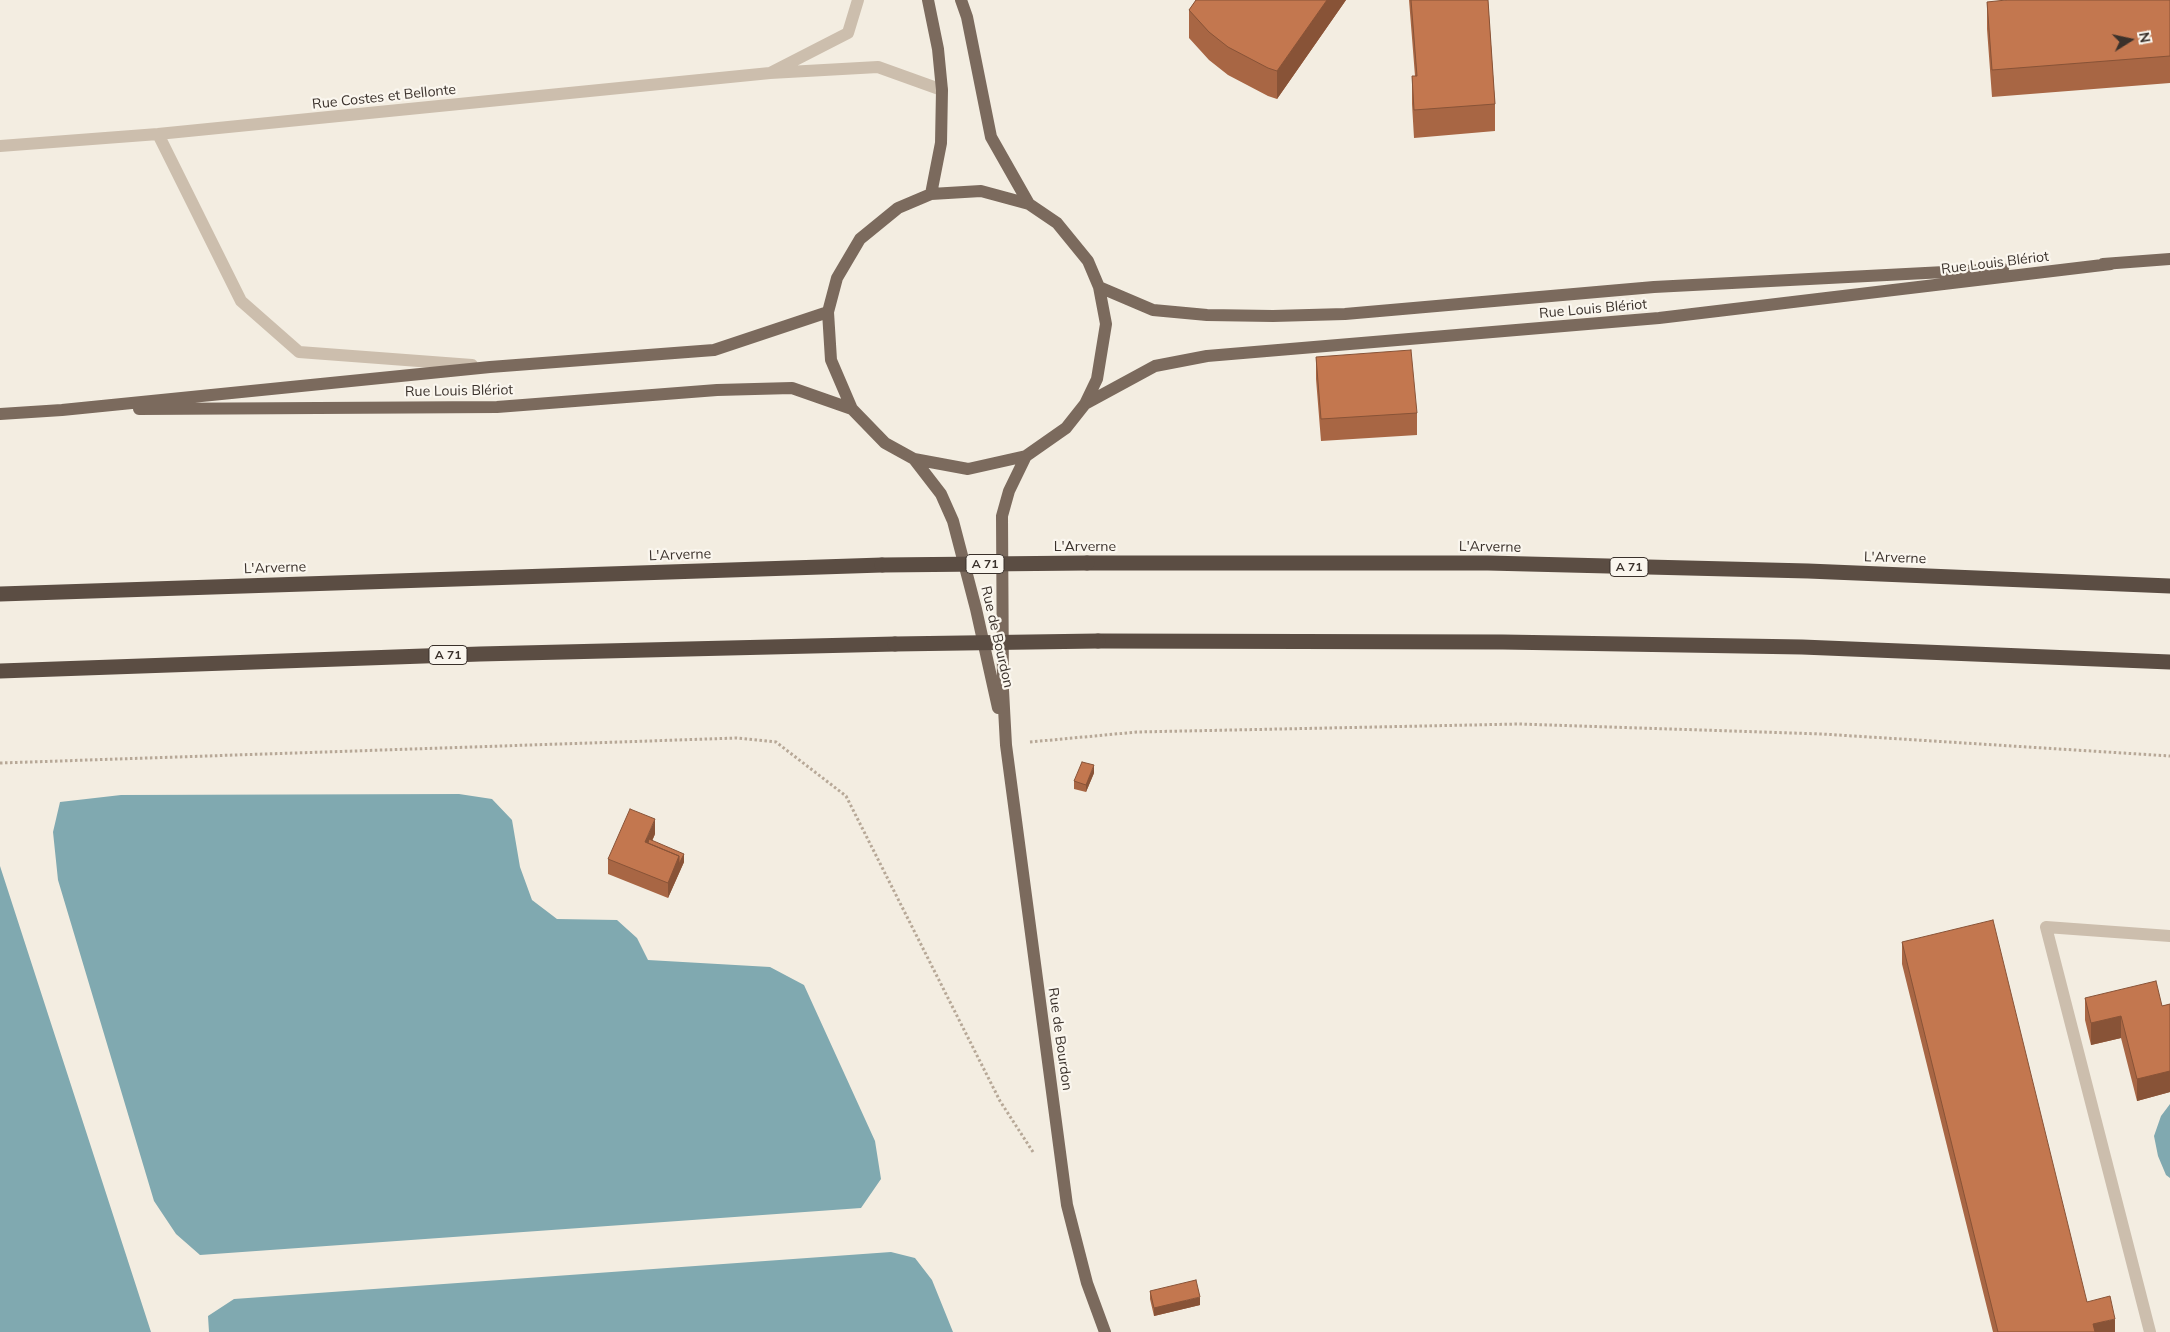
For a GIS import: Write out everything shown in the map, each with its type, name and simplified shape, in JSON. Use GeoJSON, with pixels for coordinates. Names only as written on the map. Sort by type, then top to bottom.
{"type":"FeatureCollection","features":[{"type":"Feature","properties":{"kind":"highway","name":"L'Arverne"},"geometry":{"type":"LineString","coordinates":[[0,594],[882,566],[1087,562],[1488,563],[1808,571],[2170,586]]}},
{"type":"Feature","properties":{"kind":"highway","name":"A 71"},"geometry":{"type":"LineString","coordinates":[[0,671],[470,654],[1098,640],[1493,642],[1802,647],[2170,662]]}},
{"type":"Feature","properties":{"kind":"main road"},"geometry":{"type":"LineString","coordinates":[[928,0],[938,49],[942,90],[941,143],[931,194]]}},
{"type":"Feature","properties":{"kind":"main road"},"geometry":{"type":"LineString","coordinates":[[961,0],[967,17],[992,137],[1029,204]]}},
{"type":"Feature","properties":{"kind":"main road"},"geometry":{"type":"LineString","coordinates":[[981,191],[1029,204],[1057,224],[1088,261],[1100,287],[1106,324],[1097,379],[1085,404],[1066,428],[1026,456],[968,470],[914,459],[885,443],[852,409],[831,360],[828,312],[837,278],[860,239],[898,208],[931,194],[981,191]]}},
{"type":"Feature","properties":{"kind":"main road","name":"Rue Louis Blériot"},"geometry":{"type":"LineString","coordinates":[[1100,287],[1153,310],[1207,315],[1273,316],[1345,314],[1654,287],[2111,264],[2170,259]]}},
{"type":"Feature","properties":{"kind":"main road","name":"Rue Louis Blériot"},"geometry":{"type":"LineString","coordinates":[[1085,404],[1155,366],[1206,356],[1659,318],[2111,264]]}},
{"type":"Feature","properties":{"kind":"main road","name":"Rue Louis Blériot"},"geometry":{"type":"LineString","coordinates":[[0,414],[62,410],[490,366],[714,350],[828,312]]}},
{"type":"Feature","properties":{"kind":"main road","name":"Rue Louis Blériot"},"geometry":{"type":"LineString","coordinates":[[62,410],[497,407],[717,390],[792,388],[852,409]]}},
{"type":"Feature","properties":{"kind":"main road","name":"Rue de Bourdon"},"geometry":{"type":"LineString","coordinates":[[1026,456],[1010,491],[1002,516],[1002,690],[1006,744],[1067,1205],[1087,1284],[1105,1332]]}},
{"type":"Feature","properties":{"kind":"main road","name":"Rue de Bourdon"},"geometry":{"type":"LineString","coordinates":[[914,459],[941,494],[953,521],[976,609],[1006,744]]}},
{"type":"Feature","properties":{"kind":"street"},"geometry":{"type":"LineString","coordinates":[[770,73],[848,33],[858,0]]}},
{"type":"Feature","properties":{"kind":"street","name":"Rue Costes et Bellonte"},"geometry":{"type":"LineString","coordinates":[[0,146],[158,134],[770,73],[878,67],[942,90]]}},
{"type":"Feature","properties":{"kind":"street"},"geometry":{"type":"LineString","coordinates":[[158,134],[242,300],[299,352],[490,366]]}},
{"type":"Feature","properties":{"kind":"street"},"geometry":{"type":"LineString","coordinates":[[2150,1332],[2046,927],[2170,936]]}},
{"type":"Feature","properties":{"kind":"path"},"geometry":{"type":"LineString","coordinates":[[1006,744],[1137,732],[1518,724],[1822,734],[2170,756]]}},
{"type":"Feature","properties":{"kind":"path"},"geometry":{"type":"LineString","coordinates":[[0,764],[737,738],[776,742],[846,796],[1000,1101],[1036,1157]]}},
{"type":"Feature","properties":{"kind":"water"},"geometry":{"type":"Polygon","coordinates":[[[459,794],[492,799],[512,820],[520,867],[532,900],[557,919],[617,920],[637,938],[648,960],[770,967],[804,985],[875,1141],[881,1179],[861,1208],[200,1255],[176,1234],[154,1201],[58,880],[53,832],[60,802],[121,795],[459,794]]]}},
{"type":"Feature","properties":{"kind":"water"},"geometry":{"type":"Polygon","coordinates":[[[0,866],[151,1332],[0,1332],[0,866]]]}},
{"type":"Feature","properties":{"kind":"water"},"geometry":{"type":"Polygon","coordinates":[[[2170,1104],[2170,1178],[2166,1175],[2158,1156],[2154,1136],[2161,1116],[2170,1104]]]}},
{"type":"Feature","properties":{"kind":"water"},"geometry":{"type":"Polygon","coordinates":[[[891,1252],[915,1258],[932,1280],[953,1332],[209,1332],[208,1316],[234,1299],[891,1252]]]}},
{"type":"Feature","properties":{"kind":"building"},"geometry":{"type":"Polygon","coordinates":[[[1196,0],[1327,0],[1277,71],[1228,47],[1209,32],[1189,10],[1196,0]]]}},
{"type":"Feature","properties":{"kind":"building"},"geometry":{"type":"Polygon","coordinates":[[[1411,0],[1488,0],[1495,104],[1414,110],[1412,76],[1417,76],[1411,0]]]}},
{"type":"Feature","properties":{"kind":"building"},"geometry":{"type":"Polygon","coordinates":[[[2006,0],[2170,0],[2170,56],[1992,70],[1987,2],[2006,0]]]}},
{"type":"Feature","properties":{"kind":"building"},"geometry":{"type":"Polygon","coordinates":[[[1411,350],[1417,413],[1321,419],[1316,357],[1411,350]]]}},
{"type":"Feature","properties":{"kind":"building"},"geometry":{"type":"Polygon","coordinates":[[[1082,762],[1094,765],[1086,785],[1074,781],[1082,762]]]}},
{"type":"Feature","properties":{"kind":"building"},"geometry":{"type":"Polygon","coordinates":[[[630,809],[655,819],[645,842],[679,856],[668,883],[608,859],[630,809]]]}},
{"type":"Feature","properties":{"kind":"building"},"geometry":{"type":"Polygon","coordinates":[[[649,839],[684,854],[679,864],[679,856],[648,843],[649,839]]]}},
{"type":"Feature","properties":{"kind":"building"},"geometry":{"type":"Polygon","coordinates":[[[1993,920],[2087,1302],[2110,1296],[2115,1319],[2093,1324],[2095,1332],[1998,1332],[1902,942],[1993,920]]]}},
{"type":"Feature","properties":{"kind":"building"},"geometry":{"type":"Polygon","coordinates":[[[2156,981],[2162,1006],[2170,1004],[2170,1071],[2137,1079],[2121,1016],[2091,1023],[2085,998],[2156,981]]]}},
{"type":"Feature","properties":{"kind":"building"},"geometry":{"type":"Polygon","coordinates":[[[1196,1280],[1200,1297],[1154,1308],[1150,1291],[1196,1280]]]}}]}
